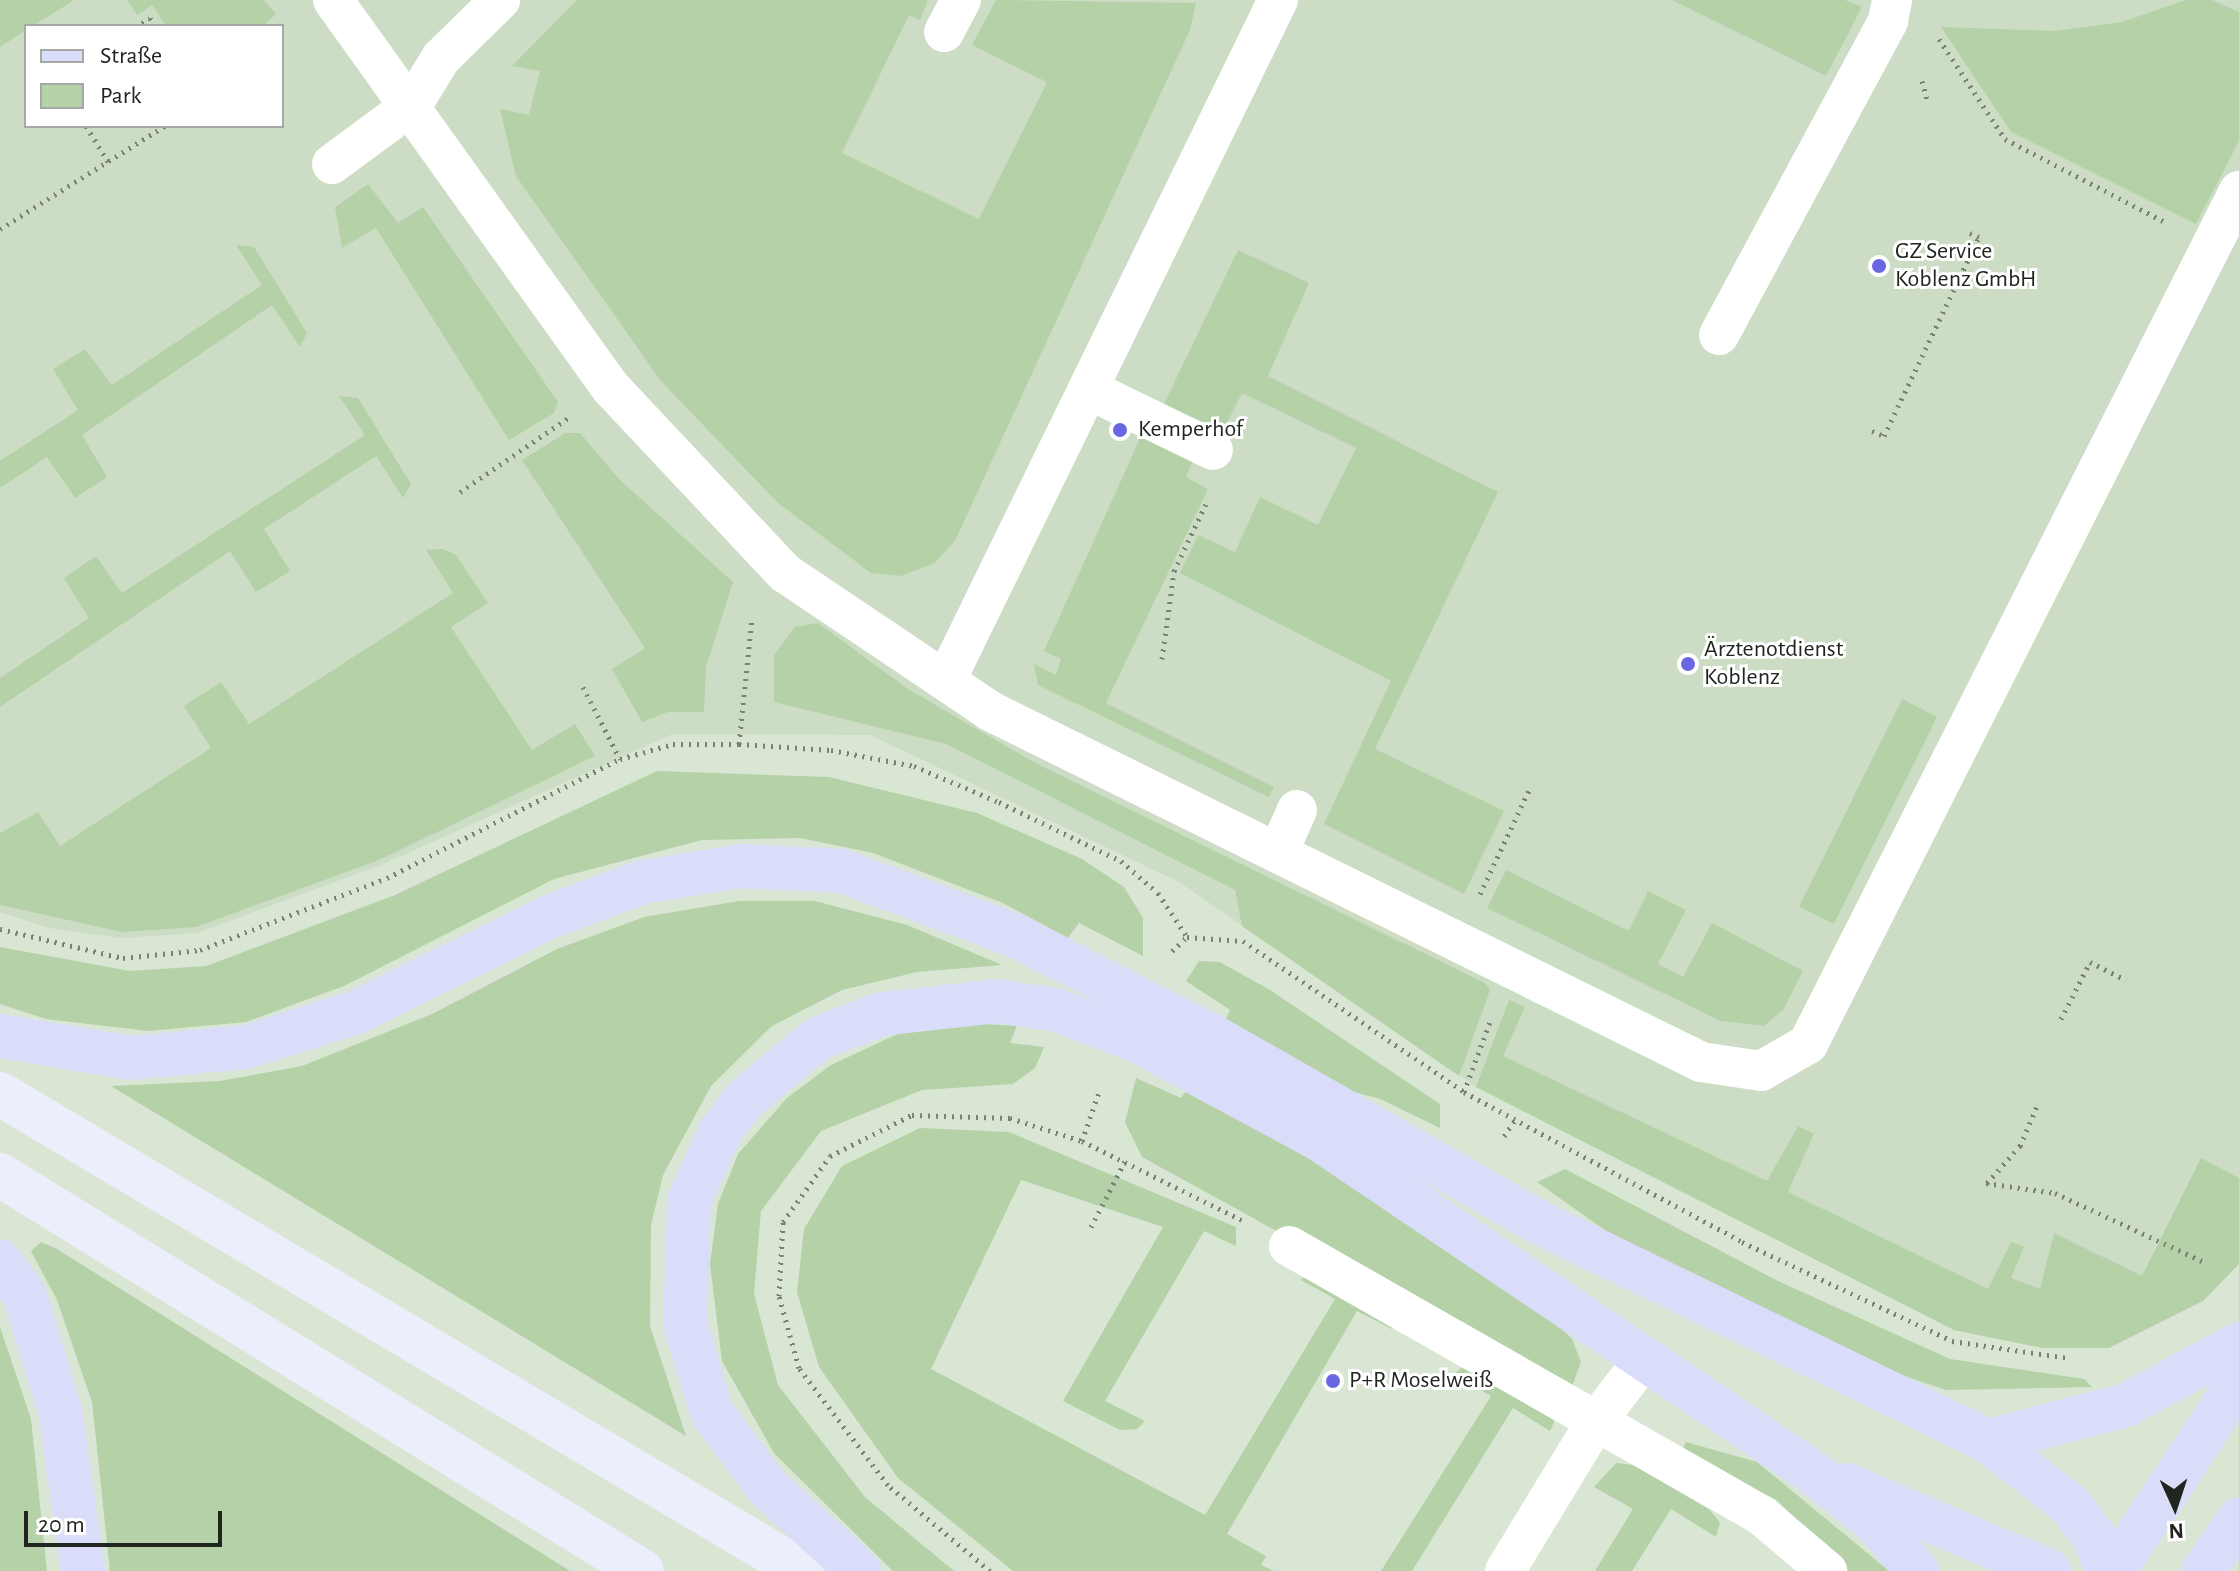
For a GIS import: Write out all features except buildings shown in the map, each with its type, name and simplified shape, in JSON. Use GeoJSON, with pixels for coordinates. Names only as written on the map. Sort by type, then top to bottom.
{"type":"FeatureCollection","features":[{"type":"Feature","properties":{"kind":"main road"},"geometry":{"type":"LineString","coordinates":[[0,1036],[131,1058],[246,1047],[354,1013],[597,897],[742,866],[790,864],[898,887],[1066,962],[1206,1053],[1641,1363],[1815,1474],[1875,1522],[1917,1571]]}},
{"type":"Feature","properties":{"kind":"main road"},"geometry":{"type":"LineString","coordinates":[[859,1571],[767,1487],[712,1413],[685,1324],[689,1201],[720,1132],[743,1101],[817,1039],[918,1006],[996,1001],[1056,1010],[1206,1053],[1536,1221],[1988,1441],[2070,1505],[2095,1538],[2107,1571]]}},
{"type":"Feature","properties":{"kind":"main road"},"geometry":{"type":"LineString","coordinates":[[0,1094],[802,1571]]}},
{"type":"Feature","properties":{"kind":"main road"},"geometry":{"type":"LineString","coordinates":[[0,1175],[642,1571]]}},
{"type":"Feature","properties":{"kind":"main road"},"geometry":{"type":"LineString","coordinates":[[0,1261],[25,1296],[60,1411],[83,1571]]}},
{"type":"Feature","properties":{"kind":"main road"},"geometry":{"type":"LineString","coordinates":[[1988,1441],[2126,1405],[2239,1344]]}},
{"type":"Feature","properties":{"kind":"main road"},"geometry":{"type":"LineString","coordinates":[[2114,1571],[2239,1381]]}},
{"type":"Feature","properties":{"kind":"main road"},"geometry":{"type":"LineString","coordinates":[[1815,1474],[2049,1571]]}},
{"type":"Feature","properties":{"kind":"main road"},"geometry":{"type":"LineString","coordinates":[[2169,1571],[2220,1547]]}},
{"type":"Feature","properties":{"kind":"lane"},"geometry":{"type":"LineString","coordinates":[[333,0],[412,105],[612,389],[785,573],[990,711],[1701,1062],[1761,1071],[1808,1044],[2209,245],[2239,191]]}},
{"type":"Feature","properties":{"kind":"lane"},"geometry":{"type":"LineString","coordinates":[[332,164],[412,105],[441,58],[500,0]]}},
{"type":"Feature","properties":{"kind":"lane"},"geometry":{"type":"LineString","coordinates":[[946,680],[1278,0]]}},
{"type":"Feature","properties":{"kind":"lane"},"geometry":{"type":"LineString","coordinates":[[1719,335],[1888,21],[1892,0]]}},
{"type":"Feature","properties":{"kind":"lane"},"geometry":{"type":"LineString","coordinates":[[1088,389],[1209,448]]}},
{"type":"Feature","properties":{"kind":"lane"},"geometry":{"type":"LineString","coordinates":[[1278,853],[1297,810]]}},
{"type":"Feature","properties":{"kind":"lane"},"geometry":{"type":"LineString","coordinates":[[1289,1246],[1761,1515],[1827,1571]]}},
{"type":"Feature","properties":{"kind":"lane"},"geometry":{"type":"LineString","coordinates":[[1505,1571],[1595,1423],[1641,1363]]}},
{"type":"Feature","properties":{"kind":"path"},"geometry":{"type":"LineString","coordinates":[[142,23],[150,18],[154,24]]}},
{"type":"Feature","properties":{"kind":"path"},"geometry":{"type":"LineString","coordinates":[[1931,27],[2005,139],[2209,245]]}},
{"type":"Feature","properties":{"kind":"path"},"geometry":{"type":"LineString","coordinates":[[87,128],[109,163]]}},
{"type":"Feature","properties":{"kind":"path"},"geometry":{"type":"LineString","coordinates":[[0,229],[162,128]]}},
{"type":"Feature","properties":{"kind":"path"},"geometry":{"type":"LineString","coordinates":[[1872,431],[1884,436],[1979,237],[1970,233]]}},
{"type":"Feature","properties":{"kind":"path"},"geometry":{"type":"LineString","coordinates":[[460,492],[580,411]]}},
{"type":"Feature","properties":{"kind":"path"},"geometry":{"type":"LineString","coordinates":[[1162,659],[1174,571],[1214,487],[1192,476],[1209,448]]}},
{"type":"Feature","properties":{"kind":"path"},"geometry":{"type":"LineString","coordinates":[[739,744],[747,625],[785,573]]}},
{"type":"Feature","properties":{"kind":"path"},"geometry":{"type":"LineString","coordinates":[[583,687],[620,759]]}},
{"type":"Feature","properties":{"kind":"path"},"geometry":{"type":"LineString","coordinates":[[1473,910],[1530,788]]}},
{"type":"Feature","properties":{"kind":"path"},"geometry":{"type":"LineString","coordinates":[[1187,937],[1243,941],[1464,1092],[1742,1242],[1952,1341],[2081,1358]]}},
{"type":"Feature","properties":{"kind":"path"},"geometry":{"type":"LineString","coordinates":[[2061,1019],[2090,962],[2126,980]]}},
{"type":"Feature","properties":{"kind":"path"},"geometry":{"type":"LineString","coordinates":[[1464,1092],[1495,1009]]}},
{"type":"Feature","properties":{"kind":"path"},"geometry":{"type":"LineString","coordinates":[[1082,1141],[1103,1080]]}},
{"type":"Feature","properties":{"kind":"path"},"geometry":{"type":"LineString","coordinates":[[2038,1104],[2020,1146],[1986,1183],[2055,1193],[2202,1261]]}},
{"type":"Feature","properties":{"kind":"path"},"geometry":{"type":"LineString","coordinates":[[990,1571],[888,1485],[799,1368],[779,1296],[783,1222],[830,1156],[912,1115],[1010,1118],[1082,1141],[1289,1246]]}},
{"type":"Feature","properties":{"kind":"path"},"geometry":{"type":"LineString","coordinates":[[1091,1227],[1125,1161]]}},
{"type":"Feature","properties":{"kind":"shaded area","name":"Kemperhof"},"geometry":{"type":"Polygon","coordinates":[[[0,0],[2239,0],[2239,1264],[2203,1301],[2109,1348],[2043,1348],[1954,1330],[1476,1087],[1179,882],[870,735],[673,734],[381,865],[197,933],[121,938],[49,928],[0,912],[0,0]]]}},
{"type":"Feature","properties":{"kind":"green space"},"geometry":{"type":"Polygon","coordinates":[[[0,0],[74,0],[36,24],[24,24],[24,32],[0,47],[0,0]]]}},
{"type":"Feature","properties":{"kind":"green space"},"geometry":{"type":"Polygon","coordinates":[[[127,0],[264,0],[276,14],[265,24],[165,24],[152,5],[137,15],[127,0]]]}},
{"type":"Feature","properties":{"kind":"green space"},"geometry":{"type":"Polygon","coordinates":[[[577,0],[928,0],[920,20],[909,15],[842,153],[979,219],[1047,82],[972,45],[996,0],[1196,3],[1190,30],[955,541],[934,563],[901,576],[871,573],[778,503],[661,381],[516,176],[500,109],[529,115],[540,71],[512,66],[577,0]]]}},
{"type":"Feature","properties":{"kind":"green space"},"geometry":{"type":"Polygon","coordinates":[[[1672,0],[1845,0],[1862,7],[1826,76],[1672,0]]]}},
{"type":"Feature","properties":{"kind":"green space"},"geometry":{"type":"Polygon","coordinates":[[[2186,0],[2212,0],[2239,12],[2239,141],[2196,224],[2011,132],[1941,27],[2056,31],[2122,22],[2186,0]]]}},
{"type":"Feature","properties":{"kind":"green space"},"geometry":{"type":"Polygon","coordinates":[[[368,184],[398,223],[423,207],[558,402],[554,413],[509,440],[376,228],[342,248],[335,207],[368,184]]]}},
{"type":"Feature","properties":{"kind":"green space"},"geometry":{"type":"Polygon","coordinates":[[[236,245],[254,247],[307,333],[300,347],[272,305],[82,435],[107,477],[75,498],[47,457],[0,488],[0,461],[78,410],[53,369],[85,349],[112,385],[262,285],[236,245]]]}},
{"type":"Feature","properties":{"kind":"green space"},"geometry":{"type":"Polygon","coordinates":[[[1238,250],[1309,283],[1268,376],[1498,492],[1375,749],[1504,811],[1464,894],[1324,824],[1391,681],[1180,573],[1198,535],[1235,552],[1260,497],[1318,525],[1356,448],[1242,393],[1223,431],[1164,404],[1238,250]]]}},
{"type":"Feature","properties":{"kind":"green space"},"geometry":{"type":"Polygon","coordinates":[[[339,396],[358,398],[411,484],[403,498],[376,456],[264,529],[290,571],[256,592],[230,551],[0,707],[0,678],[89,618],[64,578],[96,556],[122,593],[365,435],[339,396]]]}},
{"type":"Feature","properties":{"kind":"green space"},"geometry":{"type":"Polygon","coordinates":[[[565,433],[580,433],[619,479],[733,582],[706,667],[704,712],[668,712],[642,722],[612,669],[645,648],[522,460],[565,433]]]}},
{"type":"Feature","properties":{"kind":"green space"},"geometry":{"type":"Polygon","coordinates":[[[1142,434],[1193,460],[1186,477],[1208,489],[1106,703],[1274,787],[1269,797],[1038,685],[1034,664],[1056,675],[1061,659],[1044,651],[1142,434]]]}},
{"type":"Feature","properties":{"kind":"green space"},"geometry":{"type":"Polygon","coordinates":[[[443,549],[456,555],[488,603],[451,627],[532,750],[575,724],[595,756],[379,860],[196,927],[122,932],[0,905],[0,833],[38,812],[60,846],[211,748],[184,706],[221,682],[249,724],[453,593],[426,550],[443,549]]]}},
{"type":"Feature","properties":{"kind":"green space"},"geometry":{"type":"Polygon","coordinates":[[[818,623],[908,689],[1037,764],[1485,983],[1490,990],[1459,1076],[1242,926],[1235,890],[946,744],[774,702],[774,655],[795,627],[818,623]]]}},
{"type":"Feature","properties":{"kind":"green space"},"geometry":{"type":"Polygon","coordinates":[[[1902,699],[1937,717],[1834,924],[1799,907],[1902,699]]]}},
{"type":"Feature","properties":{"kind":"green space"},"geometry":{"type":"Polygon","coordinates":[[[657,771],[829,777],[977,813],[1082,859],[1124,887],[1143,918],[1143,956],[1079,923],[1068,938],[1003,903],[873,853],[800,838],[702,840],[554,879],[344,986],[246,1022],[148,1031],[46,1019],[0,1004],[0,947],[130,971],[206,966],[395,895],[657,771]]]}},
{"type":"Feature","properties":{"kind":"green space"},"geometry":{"type":"Polygon","coordinates":[[[1506,870],[1629,931],[1648,891],[1686,910],[1658,964],[1683,977],[1712,923],[1803,971],[1783,1010],[1764,1026],[1721,1021],[1487,908],[1506,870]]]}},
{"type":"Feature","properties":{"kind":"green space"},"geometry":{"type":"Polygon","coordinates":[[[739,901],[815,901],[907,925],[1002,965],[917,972],[842,990],[772,1026],[711,1086],[663,1175],[651,1225],[650,1326],[686,1436],[111,1086],[220,1081],[302,1066],[432,1014],[557,949],[644,917],[739,901]]]}},
{"type":"Feature","properties":{"kind":"green space"},"geometry":{"type":"Polygon","coordinates":[[[1199,961],[1220,962],[1270,990],[1440,1104],[1440,1128],[1380,1099],[1317,1082],[1221,1031],[1230,1010],[1186,981],[1199,961]]]}},
{"type":"Feature","properties":{"kind":"green space"},"geometry":{"type":"Polygon","coordinates":[[[1509,1000],[1525,1007],[1503,1056],[1767,1181],[1798,1126],[1814,1134],[1788,1192],[1988,1289],[2011,1242],[2024,1247],[2011,1278],[2040,1289],[2054,1233],[2142,1276],[2201,1158],[2239,1178],[2239,1264],[2203,1301],[2109,1348],[2043,1348],[1954,1330],[1476,1087],[1509,1000]]]}},
{"type":"Feature","properties":{"kind":"green space"},"geometry":{"type":"Polygon","coordinates":[[[983,1024],[1017,1026],[1010,1043],[1044,1047],[1035,1068],[1013,1084],[922,1090],[821,1131],[761,1211],[754,1294],[778,1385],[865,1497],[954,1571],[893,1571],[774,1453],[722,1361],[710,1264],[718,1204],[738,1154],[787,1098],[831,1065],[902,1032],[983,1024]]]}},
{"type":"Feature","properties":{"kind":"green space"},"geometry":{"type":"Polygon","coordinates":[[[1136,1078],[1181,1098],[1190,1085],[1314,1154],[1546,1313],[1572,1339],[1581,1362],[1570,1392],[1142,1157],[1125,1122],[1136,1078]]]}},
{"type":"Feature","properties":{"kind":"green space"},"geometry":{"type":"Polygon","coordinates":[[[920,1128],[1009,1132],[1236,1227],[1236,1246],[1204,1231],[1105,1401],[1145,1421],[1137,1429],[1120,1430],[1063,1401],[1163,1227],[1021,1180],[931,1369],[1205,1515],[1335,1299],[1301,1280],[1306,1274],[1396,1320],[1392,1329],[1357,1311],[1227,1534],[1266,1556],[1261,1565],[1274,1571],[1013,1571],[898,1478],[819,1367],[797,1292],[804,1229],[842,1166],[920,1128]]]}},
{"type":"Feature","properties":{"kind":"green space"},"geometry":{"type":"Polygon","coordinates":[[[1565,1169],[1778,1281],[1950,1359],[2084,1379],[2092,1387],[1946,1390],[1854,1359],[1657,1267],[1537,1182],[1565,1169]]]}},
{"type":"Feature","properties":{"kind":"green space"},"geometry":{"type":"Polygon","coordinates":[[[41,1242],[57,1249],[570,1571],[110,1571],[92,1402],[57,1300],[31,1251],[41,1242]]]}},
{"type":"Feature","properties":{"kind":"green space"},"geometry":{"type":"Polygon","coordinates":[[[0,1327],[31,1419],[47,1571],[0,1571],[0,1327]]]}},
{"type":"Feature","properties":{"kind":"green space"},"geometry":{"type":"Polygon","coordinates":[[[1466,1364],[1549,1411],[1554,1422],[1550,1431],[1513,1408],[1412,1571],[1381,1571],[1491,1396],[1454,1374],[1466,1364]]]}},
{"type":"Feature","properties":{"kind":"green space"},"geometry":{"type":"Polygon","coordinates":[[[1686,1442],[1757,1462],[1889,1571],[1847,1571],[1777,1500],[1680,1454],[1686,1442]]]}},
{"type":"Feature","properties":{"kind":"green space"},"geometry":{"type":"Polygon","coordinates":[[[1616,1463],[1634,1465],[1710,1510],[1720,1523],[1716,1537],[1671,1509],[1632,1571],[1595,1571],[1633,1509],[1594,1487],[1616,1463]]]}},
{"type":"Feature","properties":{"kind":"place","name":"GZ Service Koblenz GmbH"},"geometry":{"type":"Point","coordinates":[1879,266]}},
{"type":"Feature","properties":{"kind":"place","name":"Kemperhof"},"geometry":{"type":"Point","coordinates":[1120,430]}},
{"type":"Feature","properties":{"kind":"place","name":"Ärztenotdienst Koblenz"},"geometry":{"type":"Point","coordinates":[1688,664]}},
{"type":"Feature","properties":{"kind":"place","name":"P+R Moselweiß"},"geometry":{"type":"Point","coordinates":[1333,1381]}}]}
